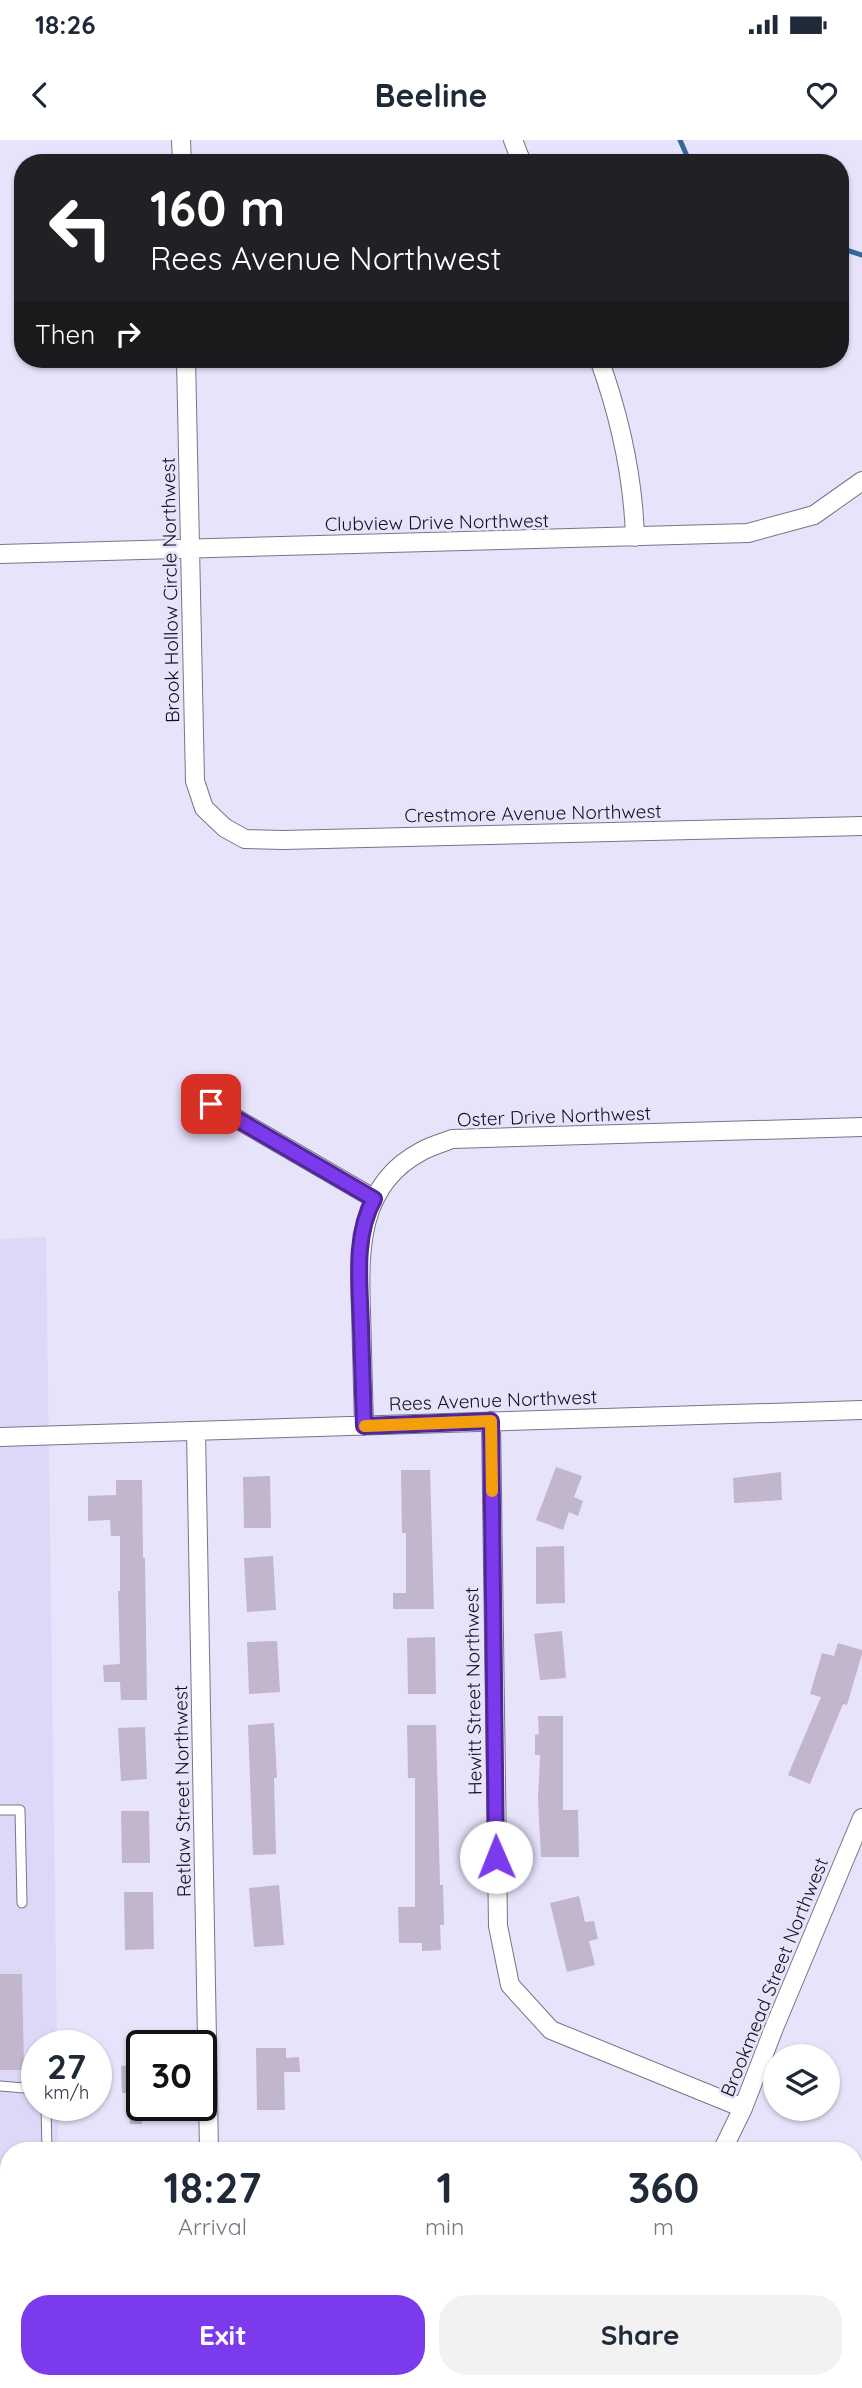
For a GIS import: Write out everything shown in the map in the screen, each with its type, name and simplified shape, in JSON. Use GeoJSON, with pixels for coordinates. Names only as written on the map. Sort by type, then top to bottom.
{"type":"FeatureCollection","features":[{"type":"Feature","properties":{"kind":"street","name":"Brook Hollow Circle Northwest"},"geometry":{"type":"LineString","coordinates":[[186,368],[195,781],[204,808],[212,816]]}},
{"type":"Feature","properties":{"kind":"street"},"geometry":{"type":"LineString","coordinates":[[603,368],[618,415],[631,486],[635,537]]}},
{"type":"Feature","properties":{"kind":"street","name":"Clubview Drive Northwest"},"geometry":{"type":"LineString","coordinates":[[0,555],[748,533],[814,514],[862,481]]}},
{"type":"Feature","properties":{"kind":"street","name":"Crestmore Avenue Northwest"},"geometry":{"type":"LineString","coordinates":[[212,816],[225,828],[245,839],[283,840],[862,826]]}},
{"type":"Feature","properties":{"kind":"street"},"geometry":{"type":"LineString","coordinates":[[211,1104],[374,1199]]}},
{"type":"Feature","properties":{"kind":"street","name":"Oster Drive Northwest"},"geometry":{"type":"LineString","coordinates":[[364,1426],[359,1269],[363,1230],[369,1208],[383,1185],[401,1164],[422,1150],[452,1139],[862,1127]]}},
{"type":"Feature","properties":{"kind":"street","name":"Rees Avenue Northwest"},"geometry":{"type":"LineString","coordinates":[[0,1437],[862,1410]]}},
{"type":"Feature","properties":{"kind":"street","name":"Hewitt Street Northwest"},"geometry":{"type":"LineString","coordinates":[[491,1421],[498,1926],[510,1985],[551,2030],[743,2108]]}},
{"type":"Feature","properties":{"kind":"street","name":"Retlaw Street Northwest"},"geometry":{"type":"LineString","coordinates":[[196,1431],[209,2142]]}},
{"type":"Feature","properties":{"kind":"street","name":"Brookmead Street Northwest"},"geometry":{"type":"LineString","coordinates":[[726,2142],[743,2108],[862,1818]]}},
{"type":"Feature","properties":{"kind":"lane"},"geometry":{"type":"LineString","coordinates":[[0,1810],[20,1810],[22,1903]]}},
{"type":"Feature","properties":{"kind":"lane"},"geometry":{"type":"LineString","coordinates":[[0,2086],[21,2088]]}},
{"type":"Feature","properties":{"kind":"lane"},"geometry":{"type":"LineString","coordinates":[[46,2121],[47,2142]]}},
{"type":"Feature","properties":{"kind":"shaded area"},"geometry":{"type":"Polygon","coordinates":[[[46,1237],[57,2030],[21,2030],[21,2121],[58,2121],[58,2142],[0,2142],[0,1239],[46,1237]]]}},
{"type":"Feature","properties":{"kind":"building"},"geometry":{"type":"Polygon","coordinates":[[[556,1467],[582,1476],[574,1497],[583,1501],[578,1516],[569,1512],[563,1530],[536,1520],[556,1467]]]}},
{"type":"Feature","properties":{"kind":"building"},"geometry":{"type":"Polygon","coordinates":[[[401,1470],[430,1470],[434,1609],[393,1609],[393,1593],[406,1593],[406,1533],[402,1533],[401,1470]]]}},
{"type":"Feature","properties":{"kind":"building"},"geometry":{"type":"Polygon","coordinates":[[[781,1472],[782,1500],[734,1503],[733,1478],[781,1472]]]}},
{"type":"Feature","properties":{"kind":"building"},"geometry":{"type":"Polygon","coordinates":[[[270,1476],[271,1528],[244,1528],[243,1477],[270,1476]]]}},
{"type":"Feature","properties":{"kind":"building"},"geometry":{"type":"Polygon","coordinates":[[[116,1480],[142,1480],[147,1700],[121,1700],[120,1682],[104,1682],[103,1665],[120,1664],[120,1536],[111,1536],[110,1520],[88,1521],[88,1496],[116,1495],[116,1480]]]}},
{"type":"Feature","properties":{"kind":"building"},"geometry":{"type":"Polygon","coordinates":[[[564,1546],[565,1603],[536,1604],[536,1547],[564,1546]]]}},
{"type":"Feature","properties":{"kind":"building"},"geometry":{"type":"Polygon","coordinates":[[[273,1556],[276,1610],[247,1612],[244,1558],[273,1556]]]}},
{"type":"Feature","properties":{"kind":"building"},"geometry":{"type":"Polygon","coordinates":[[[562,1631],[566,1678],[540,1680],[534,1634],[562,1631]]]}},
{"type":"Feature","properties":{"kind":"building"},"geometry":{"type":"Polygon","coordinates":[[[435,1637],[436,1694],[408,1694],[407,1638],[435,1637]]]}},
{"type":"Feature","properties":{"kind":"building"},"geometry":{"type":"Polygon","coordinates":[[[277,1641],[280,1692],[249,1694],[247,1642],[277,1641]]]}},
{"type":"Feature","properties":{"kind":"building"},"geometry":{"type":"Polygon","coordinates":[[[838,1643],[862,1650],[862,1654],[847,1705],[843,1704],[810,1784],[788,1775],[821,1697],[810,1694],[822,1653],[834,1656],[838,1643]]]}},
{"type":"Feature","properties":{"kind":"building"},"geometry":{"type":"Polygon","coordinates":[[[538,1716],[563,1716],[563,1810],[578,1810],[579,1857],[541,1857],[538,1799],[540,1755],[535,1755],[535,1735],[539,1734],[538,1716]]]}},
{"type":"Feature","properties":{"kind":"building"},"geometry":{"type":"Polygon","coordinates":[[[274,1723],[277,1778],[274,1778],[276,1854],[253,1855],[248,1725],[274,1723]]]}},
{"type":"Feature","properties":{"kind":"building"},"geometry":{"type":"Polygon","coordinates":[[[407,1725],[436,1725],[440,1885],[443,1885],[444,1925],[440,1925],[441,1950],[422,1951],[422,1943],[399,1943],[398,1907],[415,1907],[415,1778],[408,1778],[407,1725]]]}},
{"type":"Feature","properties":{"kind":"building"},"geometry":{"type":"Polygon","coordinates":[[[145,1727],[147,1779],[121,1781],[118,1728],[145,1727]]]}},
{"type":"Feature","properties":{"kind":"building"},"geometry":{"type":"Polygon","coordinates":[[[121,1811],[149,1811],[150,1863],[122,1863],[121,1811]]]}},
{"type":"Feature","properties":{"kind":"building"},"geometry":{"type":"Polygon","coordinates":[[[279,1885],[284,1945],[254,1947],[249,1888],[279,1885]]]}},
{"type":"Feature","properties":{"kind":"building"},"geometry":{"type":"Polygon","coordinates":[[[124,1892],[153,1892],[154,1949],[125,1950],[124,1892]]]}},
{"type":"Feature","properties":{"kind":"building"},"geometry":{"type":"Polygon","coordinates":[[[579,1896],[585,1922],[594,1921],[598,1939],[589,1941],[595,1965],[567,1972],[550,1903],[579,1896]]]}},
{"type":"Feature","properties":{"kind":"building"},"geometry":{"type":"Polygon","coordinates":[[[0,1974],[22,1974],[21,2070],[0,2070],[0,1974]]]}},
{"type":"Feature","properties":{"kind":"building"},"geometry":{"type":"Polygon","coordinates":[[[256,2048],[286,2048],[286,2058],[299,2057],[300,2072],[284,2072],[285,2110],[257,2110],[256,2048]]]}},
{"type":"Feature","properties":{"kind":"building"},"geometry":{"type":"Polygon","coordinates":[[[121,2066],[126,2066],[126,2093],[122,2093],[121,2066]]]}},
{"type":"Feature","properties":{"kind":"building"},"geometry":{"type":"Polygon","coordinates":[[[130,2121],[142,2121],[142,2124],[130,2124],[130,2121]]]}},
{"type":"Feature","properties":{"kind":"waterway"},"geometry":{"type":"LineString","coordinates":[[680,140],[686,154]]}},
{"type":"Feature","properties":{"kind":"waterway"},"geometry":{"type":"LineString","coordinates":[[849,251],[862,255]]}},
{"type":"Feature","properties":{"kind":"slow traffic"},"geometry":{"type":"LineString","coordinates":[[365,1426],[491,1421],[492,1491]]}},
{"type":"Feature","properties":{"kind":"route"},"geometry":{"type":"LineString","coordinates":[[211,1104],[374,1199],[363,1230],[359,1269],[364,1426],[491,1421],[496,1857]]}}]}
